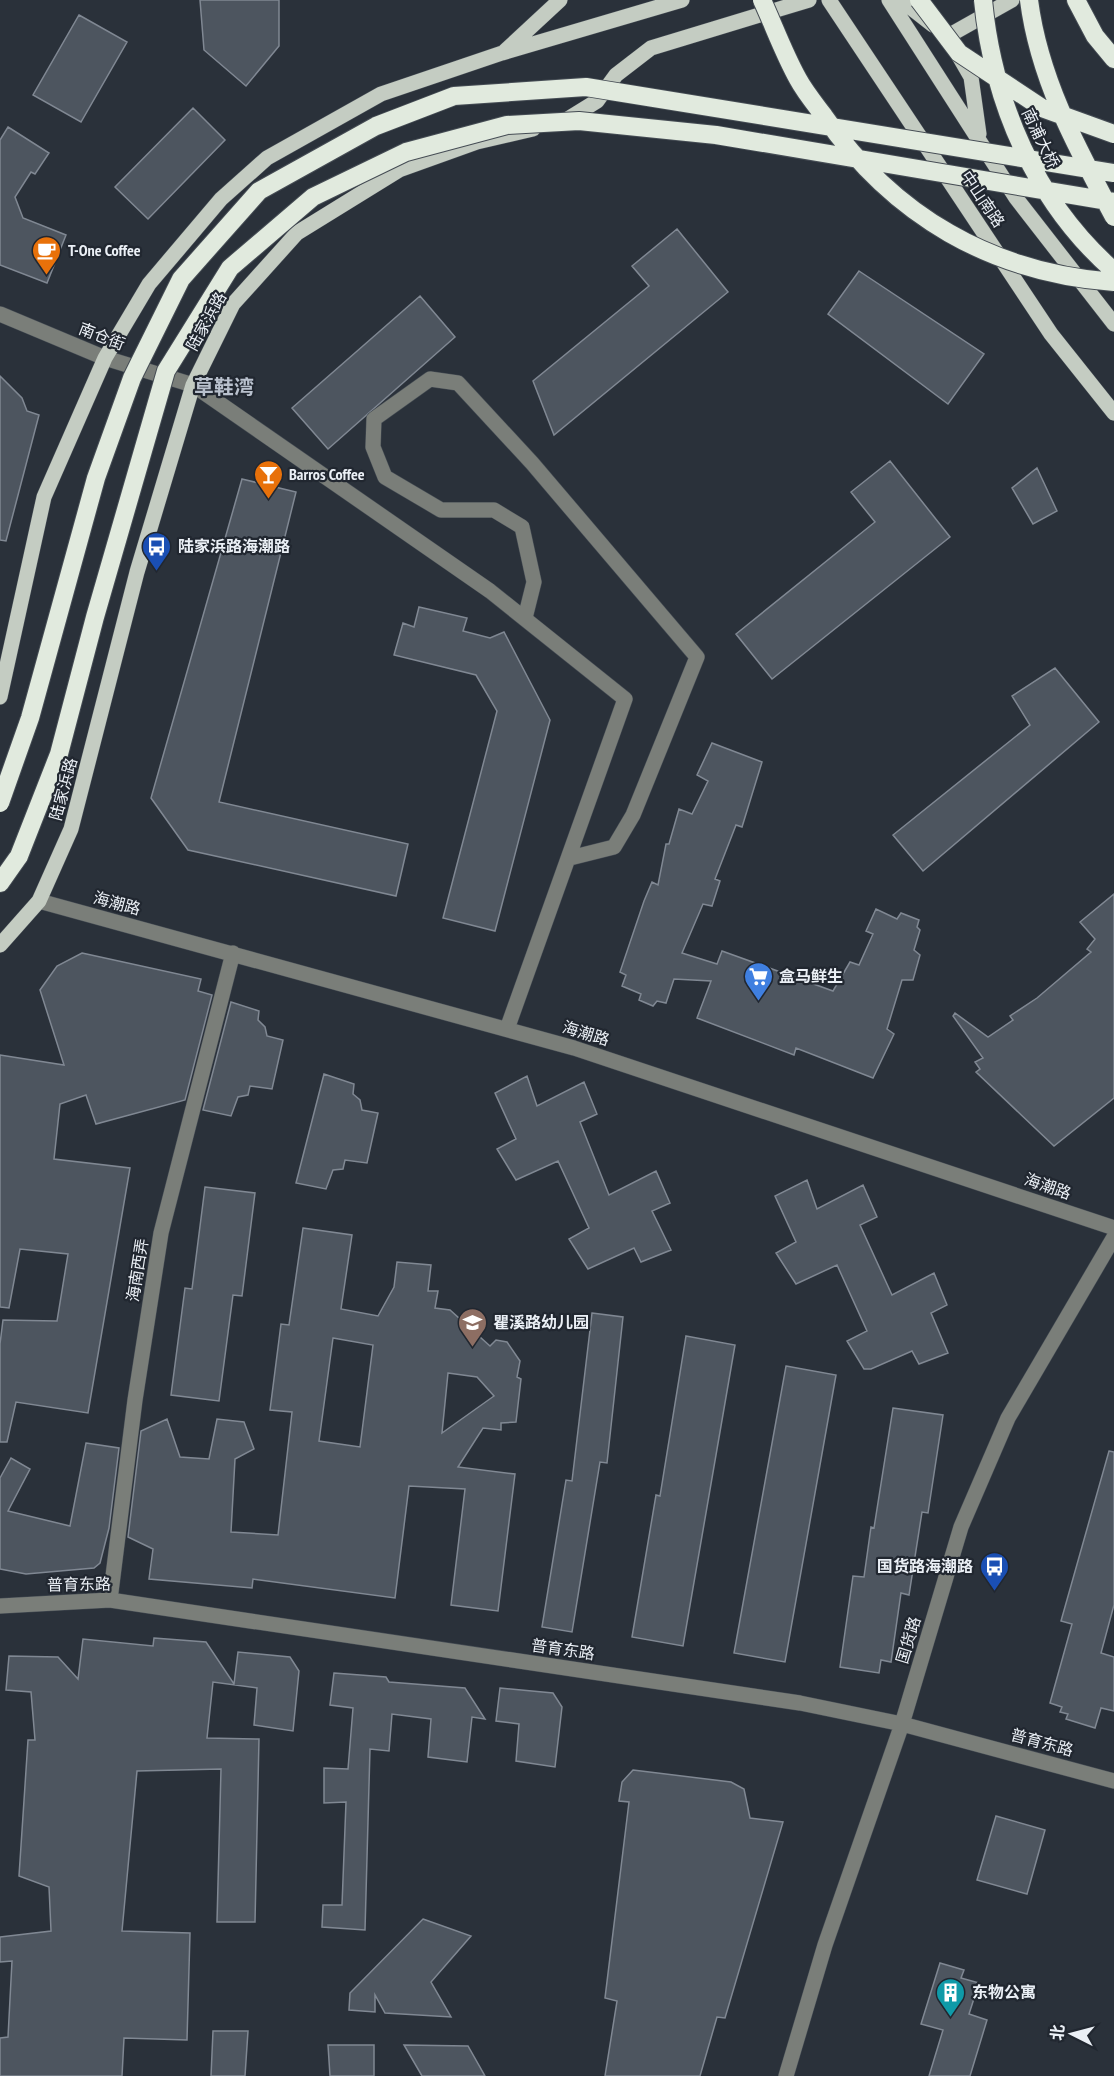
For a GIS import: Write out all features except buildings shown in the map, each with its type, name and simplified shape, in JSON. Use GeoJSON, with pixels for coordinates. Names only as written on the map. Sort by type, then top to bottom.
{"type":"FeatureCollection","features":[{"type":"Feature","properties":{"kind":"highway"},"geometry":{"type":"LineString","coordinates":[[762,0],[798,80],[839,139],[875,180],[929,223],[988,252],[1040,270],[1114,282]]}},
{"type":"Feature","properties":{"kind":"highway"},"geometry":{"type":"LineString","coordinates":[[919,0],[959,53],[1042,108],[1114,134]]}},
{"type":"Feature","properties":{"kind":"highway","name":"南浦大桥"},"geometry":{"type":"LineString","coordinates":[[983,0],[987,41],[1003,104],[1029,163],[1062,215],[1114,271]]}},
{"type":"Feature","properties":{"kind":"highway","name":"南浦大桥"},"geometry":{"type":"LineString","coordinates":[[1029,0],[1033,30],[1059,112],[1114,217]]}},
{"type":"Feature","properties":{"kind":"highway"},"geometry":{"type":"LineString","coordinates":[[1076,0],[1095,36],[1114,59]]}},
{"type":"Feature","properties":{"kind":"highway"},"geometry":{"type":"LineString","coordinates":[[0,803],[30,718],[96,478],[132,378],[181,279],[259,191],[376,126],[454,96],[586,87],[1114,173]]}},
{"type":"Feature","properties":{"kind":"highway"},"geometry":{"type":"LineString","coordinates":[[0,883],[19,856],[59,754],[95,617],[166,372],[230,268],[313,197],[406,152],[507,125],[579,121],[716,135],[1114,202]]}},
{"type":"Feature","properties":{"kind":"main road"},"geometry":{"type":"LineString","coordinates":[[502,53],[561,0]]}},
{"type":"Feature","properties":{"kind":"main road"},"geometry":{"type":"LineString","coordinates":[[0,697],[44,497],[105,358],[149,284],[221,199],[267,158],[381,94],[502,53],[682,0]]}},
{"type":"Feature","properties":{"kind":"main road","name":"陆家浜路"},"geometry":{"type":"LineString","coordinates":[[0,945],[39,901],[71,829],[137,572],[193,385],[233,304],[297,233],[399,170],[477,142],[562,122],[597,101],[615,75],[651,48],[809,0]]}},
{"type":"Feature","properties":{"kind":"main road","name":"中山南路"},"geometry":{"type":"LineString","coordinates":[[829,0],[1051,334],[1114,413]]}},
{"type":"Feature","properties":{"kind":"main road","name":"中山南路"},"geometry":{"type":"LineString","coordinates":[[889,0],[1016,198],[1114,324]]}},
{"type":"Feature","properties":{"kind":"main road"},"geometry":{"type":"LineString","coordinates":[[901,0],[948,36],[971,77],[980,140]]}},
{"type":"Feature","properties":{"kind":"main road"},"geometry":{"type":"LineString","coordinates":[[948,36],[1012,0]]}},
{"type":"Feature","properties":{"kind":"street","name":"南仓街"},"geometry":{"type":"LineString","coordinates":[[0,314],[105,358],[193,385],[490,591],[625,699],[570,858]]}},
{"type":"Feature","properties":{"kind":"street"},"geometry":{"type":"LineString","coordinates":[[507,1029],[570,858],[614,847],[633,815],[697,657],[532,463],[458,383],[430,379],[374,419],[373,447],[385,477],[441,510],[494,510],[522,527],[534,582],[525,618]]}},
{"type":"Feature","properties":{"kind":"street","name":"海潮路"},"geometry":{"type":"LineString","coordinates":[[39,901],[585,1051],[1114,1228]]}},
{"type":"Feature","properties":{"kind":"street","name":"海南西弄"},"geometry":{"type":"LineString","coordinates":[[110,1600],[135,1400],[161,1233],[233,953]]}},
{"type":"Feature","properties":{"kind":"street","name":"国货路"},"geometry":{"type":"LineString","coordinates":[[786,2076],[825,1946],[902,1724],[961,1527],[1008,1418],[1114,1237]]}},
{"type":"Feature","properties":{"kind":"street","name":"普育东路"},"geometry":{"type":"LineString","coordinates":[[0,1606],[110,1600],[800,1703],[902,1724],[1114,1781]]}},
{"type":"Feature","properties":{"kind":"place","name":"T-One Coffee"},"geometry":{"type":"Point","coordinates":[47,276]}},
{"type":"Feature","properties":{"kind":"place","name":"Barros Coffee"},"geometry":{"type":"Point","coordinates":[268,500]}},
{"type":"Feature","properties":{"kind":"place","name":"陆家浜路海潮路"},"geometry":{"type":"Point","coordinates":[157,572]}},
{"type":"Feature","properties":{"kind":"place","name":"盒马鲜生"},"geometry":{"type":"Point","coordinates":[758,1002]}},
{"type":"Feature","properties":{"kind":"place","name":"瞿溪路幼儿园"},"geometry":{"type":"Point","coordinates":[472,1348]}},
{"type":"Feature","properties":{"kind":"place","name":"国货路海潮路"},"geometry":{"type":"Point","coordinates":[994,1592]}},
{"type":"Feature","properties":{"kind":"place","name":"东物公寓"},"geometry":{"type":"Point","coordinates":[951,2018]}},
{"type":"Feature","properties":{"kind":"district","name":"草鞋湾"},"geometry":{"type":"Point","coordinates":[224,387]}}]}
